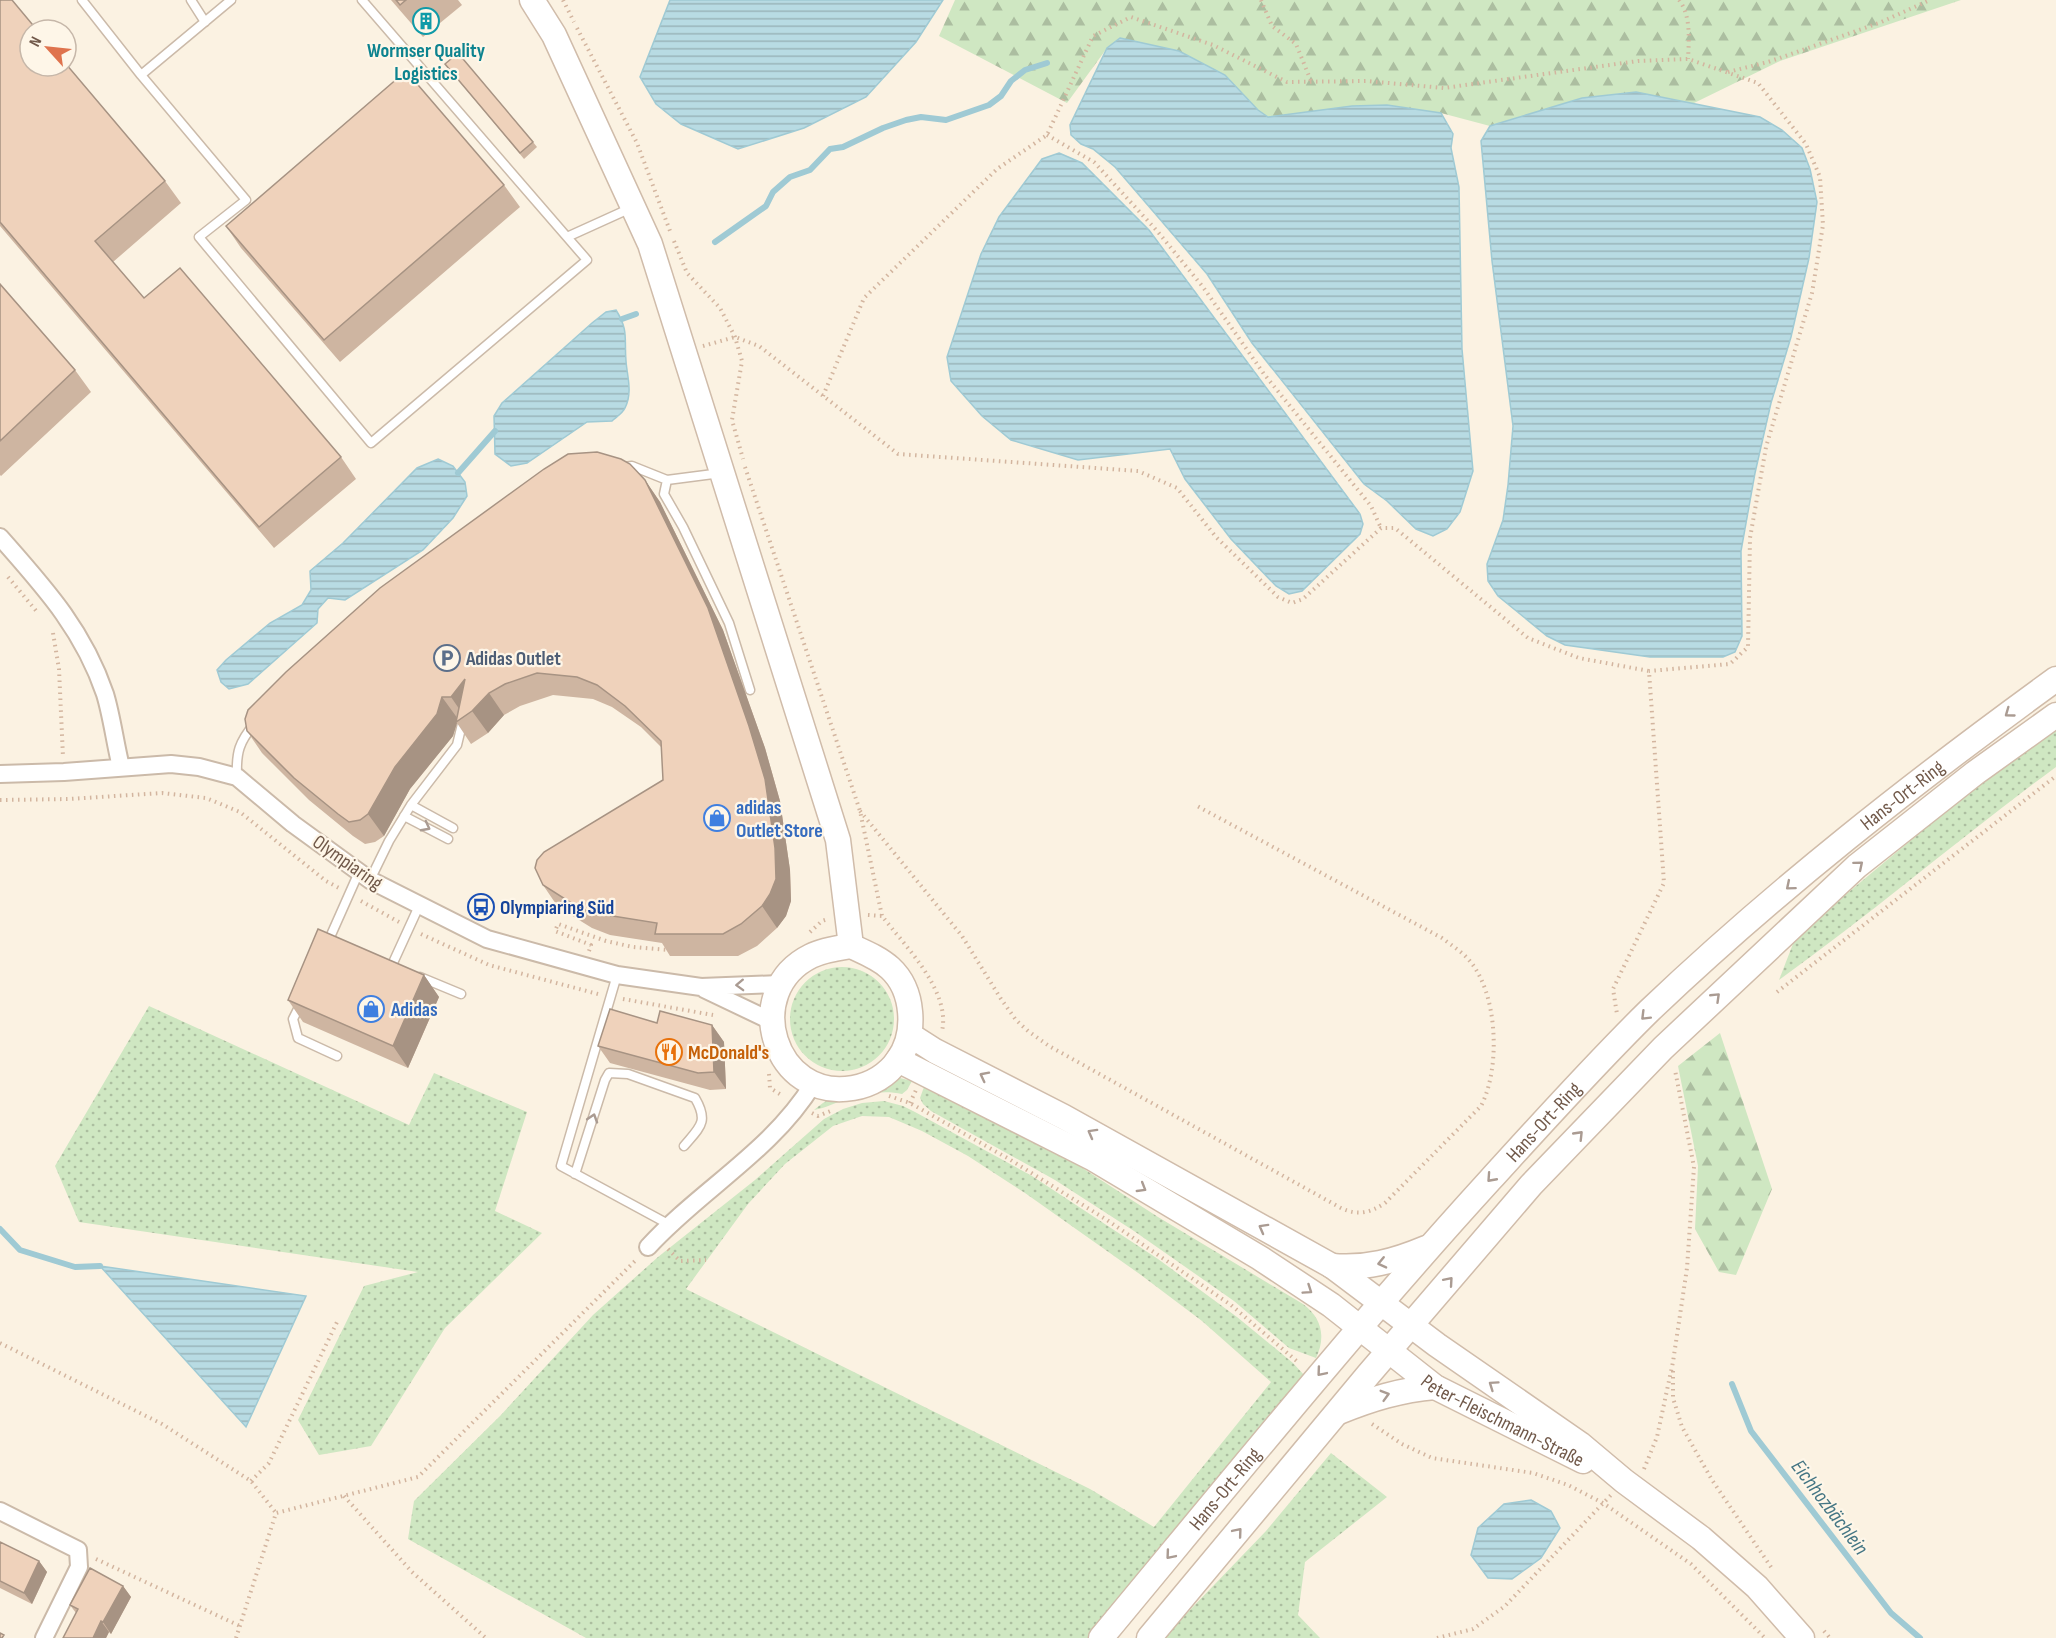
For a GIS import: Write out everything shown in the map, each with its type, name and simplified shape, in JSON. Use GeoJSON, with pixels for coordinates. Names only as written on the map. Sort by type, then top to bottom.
{"type":"FeatureCollection","features":[{"type":"Feature","properties":{"kind":"street"},"geometry":{"type":"LineString","coordinates":[[532,0],[554,35],[650,244],[838,840],[851,946]]}},
{"type":"Feature","properties":{"kind":"street"},"geometry":{"type":"LineString","coordinates":[[0,537],[75,627],[85,646],[106,697],[121,767]]}},
{"type":"Feature","properties":{"kind":"street","name":"Hans-Ort-Ring"},"geometry":{"type":"LineString","coordinates":[[1101,1638],[1380,1302],[1573,1089],[1648,1012],[1714,951],[1844,840],[1951,755],[2056,679]]}},
{"type":"Feature","properties":{"kind":"street","name":"Hans-Ort-Ring"},"geometry":{"type":"LineString","coordinates":[[1149,1638],[1531,1185],[1663,1048],[1857,866],[1975,773],[2056,715]]}},
{"type":"Feature","properties":{"kind":"street","name":"Olympiaring"},"geometry":{"type":"LineString","coordinates":[[0,774],[171,764],[199,767],[237,777],[293,824],[364,876],[487,939],[617,975],[701,987],[780,984]]}},
{"type":"Feature","properties":{"kind":"street"},"geometry":{"type":"LineString","coordinates":[[851,946],[879,959],[900,980],[909,1001],[910,1035],[898,1060],[883,1076],[863,1086],[836,1089],[813,1084],[801,1077],[787,1063],[778,1049],[771,1021],[773,1005],[780,984],[795,966],[811,956],[851,946]]}},
{"type":"Feature","properties":{"kind":"street","name":"Olympiaring"},"geometry":{"type":"LineString","coordinates":[[701,987],[771,1021]]}},
{"type":"Feature","properties":{"kind":"street","name":"Peter-Fleischmann-Straße"},"geometry":{"type":"LineString","coordinates":[[910,1035],[935,1051],[1064,1117],[1332,1266],[1411,1325],[1580,1444],[1701,1538],[1812,1634]]}},
{"type":"Feature","properties":{"kind":"street","name":"Peter-Fleischmann-Straße"},"geometry":{"type":"LineString","coordinates":[[898,1060],[1092,1158],[1260,1258],[1331,1305],[1435,1387],[1630,1485]]}},
{"type":"Feature","properties":{"kind":"street"},"geometry":{"type":"LineString","coordinates":[[652,1243],[749,1158],[800,1106],[813,1084]]}},
{"type":"Feature","properties":{"kind":"street"},"geometry":{"type":"LineString","coordinates":[[1332,1266],[1366,1267],[1390,1262],[1429,1246]]}},
{"type":"Feature","properties":{"kind":"street"},"geometry":{"type":"LineString","coordinates":[[1337,1413],[1388,1394],[1408,1389],[1435,1387]]}},
{"type":"Feature","properties":{"kind":"street"},"geometry":{"type":"LineString","coordinates":[[0,1511],[78,1550],[79,1567],[44,1638]]}},
{"type":"Feature","properties":{"kind":"lane"},"geometry":{"type":"LineString","coordinates":[[82,0],[141,75],[246,200],[200,237],[371,443],[587,260],[362,0]]}},
{"type":"Feature","properties":{"kind":"lane"},"geometry":{"type":"LineString","coordinates":[[191,0],[205,22]]}},
{"type":"Feature","properties":{"kind":"lane"},"geometry":{"type":"LineString","coordinates":[[141,75],[231,0]]}},
{"type":"Feature","properties":{"kind":"lane"},"geometry":{"type":"LineString","coordinates":[[567,237],[633,207]]}},
{"type":"Feature","properties":{"kind":"lane"},"geometry":{"type":"LineString","coordinates":[[611,468],[632,466],[667,480],[722,473]]}},
{"type":"Feature","properties":{"kind":"lane"},"geometry":{"type":"LineString","coordinates":[[667,480],[664,494],[683,527],[729,623],[750,690]]}},
{"type":"Feature","properties":{"kind":"lane"},"geometry":{"type":"LineString","coordinates":[[237,777],[240,743],[263,714]]}},
{"type":"Feature","properties":{"kind":"lane"},"geometry":{"type":"LineString","coordinates":[[325,949],[334,941],[350,894],[411,805],[457,745],[462,724]]}},
{"type":"Feature","properties":{"kind":"lane"},"geometry":{"type":"LineString","coordinates":[[411,805],[453,828]]}},
{"type":"Feature","properties":{"kind":"lane"},"geometry":{"type":"LineString","coordinates":[[404,816],[447,839]]}},
{"type":"Feature","properties":{"kind":"lane"},"geometry":{"type":"LineString","coordinates":[[392,965],[419,906]]}},
{"type":"Feature","properties":{"kind":"lane"},"geometry":{"type":"LineString","coordinates":[[381,961],[402,969]]}},
{"type":"Feature","properties":{"kind":"lane"},"geometry":{"type":"LineString","coordinates":[[412,974],[461,994]]}},
{"type":"Feature","properties":{"kind":"lane"},"geometry":{"type":"LineString","coordinates":[[617,975],[561,1166],[670,1225]]}},
{"type":"Feature","properties":{"kind":"lane"},"geometry":{"type":"LineString","coordinates":[[302,999],[293,1019],[298,1038],[337,1056]]}},
{"type":"Feature","properties":{"kind":"lane"},"geometry":{"type":"LineString","coordinates":[[575,1174],[609,1073],[628,1074],[695,1098],[702,1110],[702,1125],[684,1146]]}},
{"type":"Feature","properties":{"kind":"path"},"geometry":{"type":"LineString","coordinates":[[562,0],[637,143],[687,273],[720,308],[735,337],[742,361],[732,420],[860,811],[882,916],[927,973],[941,1001],[943,1028],[935,1051]]}},
{"type":"Feature","properties":{"kind":"path"},"geometry":{"type":"LineString","coordinates":[[1261,0],[1272,26],[1296,44],[1311,81]]}},
{"type":"Feature","properties":{"kind":"path"},"geometry":{"type":"LineString","coordinates":[[1679,0],[1683,6],[1689,33],[1688,59]]}},
{"type":"Feature","properties":{"kind":"path"},"geometry":{"type":"LineString","coordinates":[[1727,72],[1768,62],[1879,23],[1930,0]]}},
{"type":"Feature","properties":{"kind":"path"},"geometry":{"type":"LineString","coordinates":[[685,354],[714,342],[735,337],[759,345],[823,396],[898,454],[1138,471],[1177,488],[1216,537],[1278,597],[1292,603],[1303,599],[1381,528],[1395,528],[1528,638],[1579,658],[1649,671],[1730,664],[1748,648],[1750,538],[1766,447],[1812,293],[1823,225],[1820,177],[1806,144],[1758,82],[1688,59],[1638,61],[1444,88],[1366,81],[1287,82],[1213,45],[1131,17],[1093,36],[1047,135],[997,169],[864,298],[823,396]]}},
{"type":"Feature","properties":{"kind":"path"},"geometry":{"type":"LineString","coordinates":[[1047,135],[1094,162],[1158,232],[1203,287],[1264,374],[1371,506],[1381,528]]}},
{"type":"Feature","properties":{"kind":"path"},"geometry":{"type":"LineString","coordinates":[[8,576],[45,622]]}},
{"type":"Feature","properties":{"kind":"path"},"geometry":{"type":"LineString","coordinates":[[53,631],[59,669],[64,772],[69,799]]}},
{"type":"Feature","properties":{"kind":"path"},"geometry":{"type":"LineString","coordinates":[[1617,1016],[1613,989],[1664,883],[1649,671]]}},
{"type":"Feature","properties":{"kind":"path"},"geometry":{"type":"LineString","coordinates":[[1777,992],[2056,776]]}},
{"type":"Feature","properties":{"kind":"path"},"geometry":{"type":"LineString","coordinates":[[0,800],[69,799],[162,793],[206,798],[240,812],[326,881],[409,927],[489,965],[611,997],[719,1016]]}},
{"type":"Feature","properties":{"kind":"path"},"geometry":{"type":"LineString","coordinates":[[860,811],[962,936],[1000,999],[1028,1031],[1049,1046],[1341,1208],[1351,1213],[1374,1211],[1385,1203],[1481,1106],[1487,1094],[1494,1050],[1488,993],[1469,960],[1442,938],[1197,806]]}},
{"type":"Feature","properties":{"kind":"path"},"geometry":{"type":"LineString","coordinates":[[807,935],[822,921],[847,914],[882,916]]}},
{"type":"Feature","properties":{"kind":"path"},"geometry":{"type":"LineString","coordinates":[[555,931],[558,924],[606,941],[633,947],[671,950]]}},
{"type":"Feature","properties":{"kind":"path"},"geometry":{"type":"LineString","coordinates":[[444,952],[448,946]]}},
{"type":"Feature","properties":{"kind":"path"},"geometry":{"type":"LineString","coordinates":[[768,1068],[770,1088],[818,1116],[842,1106]]}},
{"type":"Feature","properties":{"kind":"path"},"geometry":{"type":"LineString","coordinates":[[1437,1638],[1473,1629],[1505,1606],[1603,1503],[1630,1485],[1657,1437],[1673,1362],[1687,1268],[1694,1167],[1675,1070]]}},
{"type":"Feature","properties":{"kind":"path"},"geometry":{"type":"LineString","coordinates":[[910,1103],[923,1074]]}},
{"type":"Feature","properties":{"kind":"path"},"geometry":{"type":"LineString","coordinates":[[881,1097],[889,1096],[910,1103],[1009,1159],[1107,1220],[1231,1305],[1299,1363]]}},
{"type":"Feature","properties":{"kind":"path"},"geometry":{"type":"LineString","coordinates":[[276,1513],[418,1477],[652,1243],[680,1262],[706,1260]]}},
{"type":"Feature","properties":{"kind":"path"},"geometry":{"type":"LineString","coordinates":[[251,1481],[269,1463],[338,1320]]}},
{"type":"Feature","properties":{"kind":"path"},"geometry":{"type":"LineString","coordinates":[[0,1344],[162,1424],[251,1481],[276,1513]]}},
{"type":"Feature","properties":{"kind":"path"},"geometry":{"type":"LineString","coordinates":[[1673,1362],[1673,1398],[1682,1427],[1712,1480],[1778,1576]]}},
{"type":"Feature","properties":{"kind":"path"},"geometry":{"type":"LineString","coordinates":[[1372,1424],[1402,1444],[1432,1458],[1533,1473],[1568,1485],[1603,1503],[1691,1564],[1765,1638]]}},
{"type":"Feature","properties":{"kind":"path"},"geometry":{"type":"LineString","coordinates":[[344,1496],[412,1572],[486,1638]]}},
{"type":"Feature","properties":{"kind":"path"},"geometry":{"type":"LineString","coordinates":[[236,1638],[276,1513]]}},
{"type":"Feature","properties":{"kind":"path"},"geometry":{"type":"LineString","coordinates":[[78,1550],[240,1626]]}},
{"type":"Feature","properties":{"kind":"path"},"geometry":{"type":"LineString","coordinates":[[1812,1634],[1830,1638]]}},
{"type":"Feature","properties":{"kind":"green space"},"geometry":{"type":"Polygon","coordinates":[[[955,0],[1961,0],[1780,61],[1692,104],[1636,92],[1582,98],[1490,126],[1441,113],[1387,105],[1352,106],[1268,117],[1120,38],[1107,48],[1067,103],[939,36],[955,0]]]}},
{"type":"Feature","properties":{"kind":"green space"},"geometry":{"type":"Polygon","coordinates":[[[2056,727],[2056,767],[1779,980],[1796,936],[1989,775],[2056,727]]]}},
{"type":"Feature","properties":{"kind":"green space"},"geometry":{"type":"Polygon","coordinates":[[[842,967],[862,971],[879,982],[890,999],[894,1019],[890,1039],[879,1056],[862,1067],[842,1071],[822,1067],[805,1056],[794,1039],[790,1019],[794,999],[805,982],[822,971],[842,967]]]}},
{"type":"Feature","properties":{"kind":"green space"},"geometry":{"type":"Polygon","coordinates":[[[149,1006],[409,1125],[434,1073],[527,1112],[495,1211],[542,1233],[445,1328],[371,1446],[319,1455],[298,1420],[364,1286],[418,1272],[79,1222],[55,1166],[149,1006]]]}},
{"type":"Feature","properties":{"kind":"green space"},"geometry":{"type":"Polygon","coordinates":[[[1720,1033],[1772,1189],[1736,1275],[1719,1272],[1695,1229],[1698,1166],[1678,1066],[1720,1033]]]}},
{"type":"Feature","properties":{"kind":"green space"},"geometry":{"type":"Polygon","coordinates":[[[900,1078],[912,1081],[902,1094],[888,1092],[867,1094],[814,1110],[843,1092],[877,1081],[900,1078]]]}},
{"type":"Feature","properties":{"kind":"green space"},"geometry":{"type":"Polygon","coordinates":[[[924,1087],[1027,1135],[1064,1156],[1158,1217],[1303,1304],[1314,1315],[1320,1328],[1321,1343],[1316,1358],[1289,1348],[1234,1301],[1134,1231],[1055,1180],[931,1111],[920,1098],[924,1087]]]}},
{"type":"Feature","properties":{"kind":"green space"},"geometry":{"type":"Polygon","coordinates":[[[884,1101],[903,1106],[1032,1176],[1158,1259],[1237,1317],[1293,1363],[1304,1375],[1201,1504],[1089,1638],[586,1638],[408,1539],[414,1501],[500,1416],[593,1315],[658,1257],[755,1180],[824,1119],[843,1109],[862,1103],[884,1101]],[[862,1116],[833,1126],[785,1164],[748,1204],[686,1289],[1090,1489],[1154,1527],[1271,1382],[1202,1321],[1025,1193],[968,1156],[922,1131],[889,1117],[862,1116]]]}},
{"type":"Feature","properties":{"kind":"green space"},"geometry":{"type":"Polygon","coordinates":[[[1331,1453],[1387,1497],[1305,1562],[1298,1615],[1320,1638],[1163,1638],[1266,1531],[1331,1453]]]}},
{"type":"Feature","properties":{"kind":"water"},"geometry":{"type":"Polygon","coordinates":[[[670,0],[943,0],[916,42],[866,97],[804,128],[738,149],[681,124],[656,104],[640,77],[670,0]]]}},
{"type":"Feature","properties":{"kind":"water"},"geometry":{"type":"Polygon","coordinates":[[[1120,38],[1179,51],[1225,75],[1258,110],[1268,117],[1352,106],[1387,105],[1441,113],[1453,134],[1451,148],[1459,187],[1462,349],[1473,471],[1460,512],[1447,529],[1433,536],[1416,529],[1387,501],[1364,484],[1252,343],[1207,274],[1115,167],[1071,135],[1070,125],[1107,48],[1120,38]]]}},
{"type":"Feature","properties":{"kind":"water"},"geometry":{"type":"Polygon","coordinates":[[[1636,92],[1760,117],[1782,130],[1802,148],[1810,169],[1817,202],[1809,258],[1791,337],[1771,403],[1741,551],[1742,636],[1735,652],[1723,657],[1650,657],[1565,645],[1547,636],[1498,596],[1488,581],[1487,564],[1503,520],[1513,426],[1492,261],[1481,141],[1490,126],[1582,98],[1636,92]]]}},
{"type":"Feature","properties":{"kind":"water"},"geometry":{"type":"Polygon","coordinates":[[[1059,153],[1082,163],[1149,230],[1360,514],[1363,524],[1360,534],[1302,591],[1289,594],[1276,586],[1231,539],[1185,479],[1170,449],[1078,460],[1011,440],[982,416],[951,381],[947,357],[981,254],[999,217],[1042,159],[1059,153]]]}},
{"type":"Feature","properties":{"kind":"water"},"geometry":{"type":"Polygon","coordinates":[[[616,310],[624,329],[629,384],[629,396],[623,412],[612,421],[587,422],[527,463],[511,466],[495,454],[494,416],[502,403],[592,323],[606,312],[616,310]]]}},
{"type":"Feature","properties":{"kind":"water"},"geometry":{"type":"Polygon","coordinates":[[[438,459],[453,466],[465,482],[467,496],[453,518],[423,550],[345,600],[328,598],[318,609],[317,623],[248,684],[229,689],[221,682],[217,670],[226,660],[270,623],[302,605],[311,590],[310,571],[343,543],[417,468],[438,459]]]}},
{"type":"Feature","properties":{"kind":"water"},"geometry":{"type":"Polygon","coordinates":[[[100,1266],[306,1296],[246,1427],[100,1266]]]}},
{"type":"Feature","properties":{"kind":"water"},"geometry":{"type":"Polygon","coordinates":[[[1531,1500],[1551,1511],[1560,1528],[1541,1558],[1512,1579],[1488,1578],[1471,1555],[1478,1528],[1504,1504],[1531,1500]]]}},
{"type":"Feature","properties":{"kind":"building"},"geometry":{"type":"Polygon","coordinates":[[[12,0],[27,18],[18,18],[18,78],[78,78],[165,181],[95,241],[144,298],[180,268],[341,457],[259,527],[0,222],[0,1],[12,0]]]}},
{"type":"Feature","properties":{"kind":"building"},"geometry":{"type":"Polygon","coordinates":[[[396,0],[406,0],[400,5],[396,0]]]}},
{"type":"Feature","properties":{"kind":"building"},"geometry":{"type":"Polygon","coordinates":[[[458,53],[533,142],[520,153],[445,64],[458,53]]]}},
{"type":"Feature","properties":{"kind":"building"},"geometry":{"type":"Polygon","coordinates":[[[406,71],[504,185],[324,340],[226,226],[406,71]]]}},
{"type":"Feature","properties":{"kind":"building"},"geometry":{"type":"Polygon","coordinates":[[[0,284],[75,370],[0,441],[0,284]]]}},
{"type":"Feature","properties":{"kind":"building"},"geometry":{"type":"Polygon","coordinates":[[[597,452],[630,464],[645,480],[708,608],[765,779],[775,848],[776,879],[762,906],[741,924],[723,934],[655,934],[657,923],[594,913],[576,906],[543,885],[535,868],[537,860],[544,852],[663,780],[661,741],[625,706],[597,685],[577,677],[537,673],[505,684],[489,693],[472,711],[456,722],[465,679],[451,697],[442,697],[437,714],[395,767],[368,814],[360,820],[349,822],[294,778],[247,731],[245,719],[248,710],[286,672],[380,588],[544,469],[568,454],[597,452]]]}},
{"type":"Feature","properties":{"kind":"building","name":"Adidas"},"geometry":{"type":"Polygon","coordinates":[[[318,929],[424,975],[393,1046],[288,1000],[318,929]]]}},
{"type":"Feature","properties":{"kind":"building"},"geometry":{"type":"Polygon","coordinates":[[[610,1009],[657,1023],[660,1011],[712,1025],[714,1072],[698,1073],[598,1046],[610,1009]]]}},
{"type":"Feature","properties":{"kind":"building"},"geometry":{"type":"Polygon","coordinates":[[[0,1542],[39,1561],[24,1593],[0,1581],[0,1542]]]}},
{"type":"Feature","properties":{"kind":"building"},"geometry":{"type":"Polygon","coordinates":[[[90,1568],[123,1586],[93,1638],[63,1638],[78,1609],[70,1605],[90,1568]]]}},
{"type":"Feature","properties":{"kind":"waterway"},"geometry":{"type":"LineString","coordinates":[[715,242],[766,206],[773,192],[790,177],[810,170],[830,149],[843,147],[906,120],[921,117],[946,120],[989,105],[1001,96],[1011,81],[1025,70],[1047,63]]}},
{"type":"Feature","properties":{"kind":"waterway"},"geometry":{"type":"LineString","coordinates":[[622,319],[636,314]]}},
{"type":"Feature","properties":{"kind":"waterway"},"geometry":{"type":"LineString","coordinates":[[458,473],[495,431]]}},
{"type":"Feature","properties":{"kind":"waterway"},"geometry":{"type":"LineString","coordinates":[[0,1229],[20,1250],[75,1267],[100,1266]]}},
{"type":"Feature","properties":{"kind":"waterway","name":"Eichhozbächlein"},"geometry":{"type":"LineString","coordinates":[[1732,1384],[1751,1431],[1891,1613],[1920,1638]]}},
{"type":"Feature","properties":{"kind":"place","name":"Wormser Quality Logistics"},"geometry":{"type":"Point","coordinates":[426,21]}},
{"type":"Feature","properties":{"kind":"place","name":"Adidas Outlet"},"geometry":{"type":"Point","coordinates":[447,658]}},
{"type":"Feature","properties":{"kind":"place","name":"adidas Outlet Store"},"geometry":{"type":"Point","coordinates":[717,818]}},
{"type":"Feature","properties":{"kind":"place","name":"Olympiaring Süd"},"geometry":{"type":"Point","coordinates":[481,907]}},
{"type":"Feature","properties":{"kind":"place","name":"Adidas"},"geometry":{"type":"Point","coordinates":[371,1009]}},
{"type":"Feature","properties":{"kind":"place","name":"McDonald's"},"geometry":{"type":"Point","coordinates":[669,1052]}}]}
